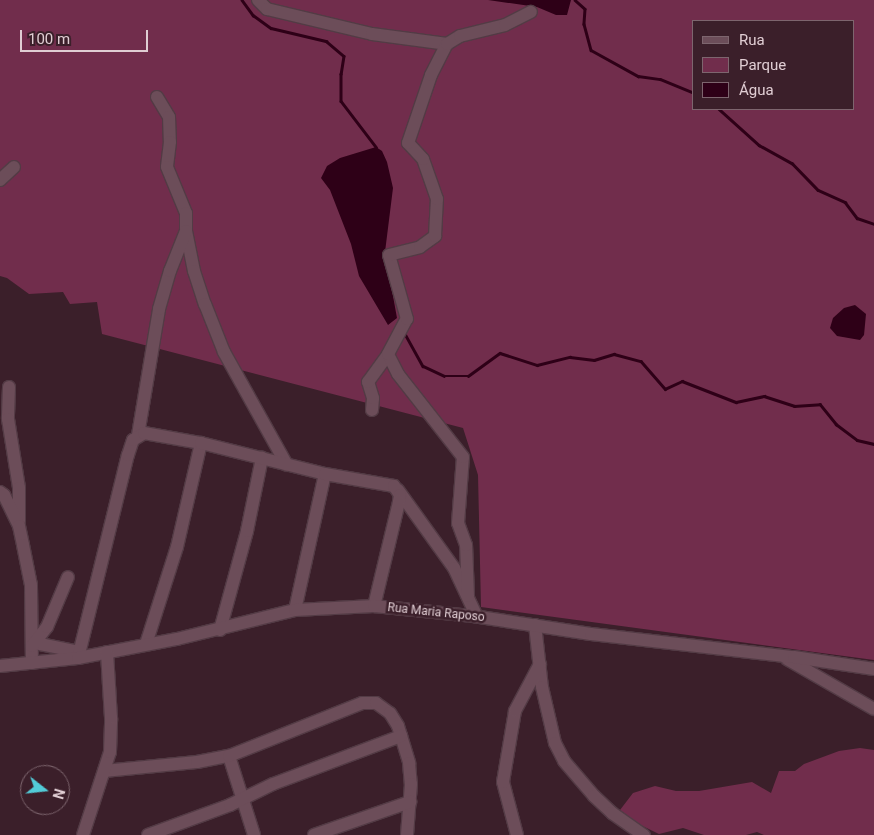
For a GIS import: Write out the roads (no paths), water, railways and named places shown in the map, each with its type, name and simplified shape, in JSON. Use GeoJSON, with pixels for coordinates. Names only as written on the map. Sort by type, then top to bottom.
{"type":"FeatureCollection","features":[{"type":"Feature","properties":{"kind":"street"},"geometry":{"type":"LineString","coordinates":[[258,0],[267,8],[372,34],[447,44]]}},
{"type":"Feature","properties":{"kind":"street"},"geometry":{"type":"LineString","coordinates":[[372,410],[373,398],[368,382],[388,354],[406,319],[389,255],[420,247],[435,236],[437,199],[423,159],[408,142],[431,75],[447,44],[460,36],[505,25],[531,12]]}},
{"type":"Feature","properties":{"kind":"street"},"geometry":{"type":"LineString","coordinates":[[157,97],[169,117],[170,142],[167,167],[186,213],[186,231],[194,271],[224,352],[287,465]]}},
{"type":"Feature","properties":{"kind":"street"},"geometry":{"type":"LineString","coordinates":[[0,180],[14,167]]}},
{"type":"Feature","properties":{"kind":"street"},"geometry":{"type":"LineString","coordinates":[[138,436],[159,309],[170,270],[186,231]]}},
{"type":"Feature","properties":{"kind":"street"},"geometry":{"type":"LineString","coordinates":[[388,354],[398,374],[463,457],[458,523],[466,545],[468,596]]}},
{"type":"Feature","properties":{"kind":"street"},"geometry":{"type":"LineString","coordinates":[[9,387],[8,419],[19,488],[19,526],[31,585],[32,663]]}},
{"type":"Feature","properties":{"kind":"street"},"geometry":{"type":"LineString","coordinates":[[33,645],[79,655],[132,440],[151,432],[326,474],[388,484],[398,489],[449,561],[477,617]]}},
{"type":"Feature","properties":{"kind":"street"},"geometry":{"type":"LineString","coordinates":[[146,644],[176,547],[201,443]]}},
{"type":"Feature","properties":{"kind":"street"},"geometry":{"type":"LineString","coordinates":[[220,630],[247,531],[262,458]]}},
{"type":"Feature","properties":{"kind":"street"},"geometry":{"type":"LineString","coordinates":[[295,610],[326,474]]}},
{"type":"Feature","properties":{"kind":"street"},"geometry":{"type":"LineString","coordinates":[[374,606],[399,502],[398,489]]}},
{"type":"Feature","properties":{"kind":"street"},"geometry":{"type":"LineString","coordinates":[[0,492],[4,495],[19,526]]}},
{"type":"Feature","properties":{"kind":"street"},"geometry":{"type":"LineString","coordinates":[[33,645],[47,627],[68,578]]}},
{"type":"Feature","properties":{"kind":"street","name":"Rua Maria Raposo"},"geometry":{"type":"LineString","coordinates":[[0,666],[107,652],[220,630],[295,610],[374,606],[477,617],[874,669]]}},
{"type":"Feature","properties":{"kind":"street"},"geometry":{"type":"LineString","coordinates":[[536,625],[548,718],[555,743],[564,761],[577,778],[612,813],[644,835]]}},
{"type":"Feature","properties":{"kind":"street"},"geometry":{"type":"LineString","coordinates":[[83,835],[110,752],[107,652]]}},
{"type":"Feature","properties":{"kind":"street"},"geometry":{"type":"LineString","coordinates":[[782,656],[874,709]]}},
{"type":"Feature","properties":{"kind":"street"},"geometry":{"type":"LineString","coordinates":[[514,834],[503,782],[515,711],[540,664]]}},
{"type":"Feature","properties":{"kind":"street"},"geometry":{"type":"LineString","coordinates":[[104,771],[197,762],[229,756],[370,702],[376,703],[390,713],[401,736],[409,763],[410,802],[407,835]]}},
{"type":"Feature","properties":{"kind":"street"},"geometry":{"type":"LineString","coordinates":[[148,835],[242,799],[273,784],[401,736]]}},
{"type":"Feature","properties":{"kind":"street"},"geometry":{"type":"LineString","coordinates":[[229,756],[254,835]]}},
{"type":"Feature","properties":{"kind":"street"},"geometry":{"type":"LineString","coordinates":[[314,835],[410,802]]}},
{"type":"Feature","properties":{"kind":"water"},"geometry":{"type":"Polygon","coordinates":[[[488,0],[571,0],[567,15],[556,15],[537,7],[488,0]]]}},
{"type":"Feature","properties":{"kind":"water"},"geometry":{"type":"Polygon","coordinates":[[[376,147],[382,151],[387,162],[393,188],[385,252],[397,318],[388,325],[359,276],[351,244],[330,190],[321,178],[327,166],[340,158],[376,147]]]}},
{"type":"Feature","properties":{"kind":"water"},"geometry":{"type":"Polygon","coordinates":[[[855,305],[866,314],[864,335],[860,340],[837,336],[830,328],[833,318],[844,308],[855,305]]]}},
{"type":"Feature","properties":{"kind":"waterway"},"geometry":{"type":"LineString","coordinates":[[242,0],[253,15],[271,28],[326,41],[344,56],[341,74],[341,101],[376,147]]}},
{"type":"Feature","properties":{"kind":"waterway"},"geometry":{"type":"LineString","coordinates":[[575,0],[585,9],[584,24],[591,50],[638,76],[660,79],[692,92]]}},
{"type":"Feature","properties":{"kind":"waterway"},"geometry":{"type":"LineString","coordinates":[[720,110],[759,145],[792,163],[818,190],[845,202],[857,218],[874,224]]}},
{"type":"Feature","properties":{"kind":"waterway"},"geometry":{"type":"LineString","coordinates":[[404,332],[423,366],[444,376],[468,376],[500,353],[537,365],[570,357],[594,360],[614,354],[641,361],[665,389],[682,381],[736,402],[764,396],[794,406],[820,404],[836,424],[857,440],[874,444]]}}]}
